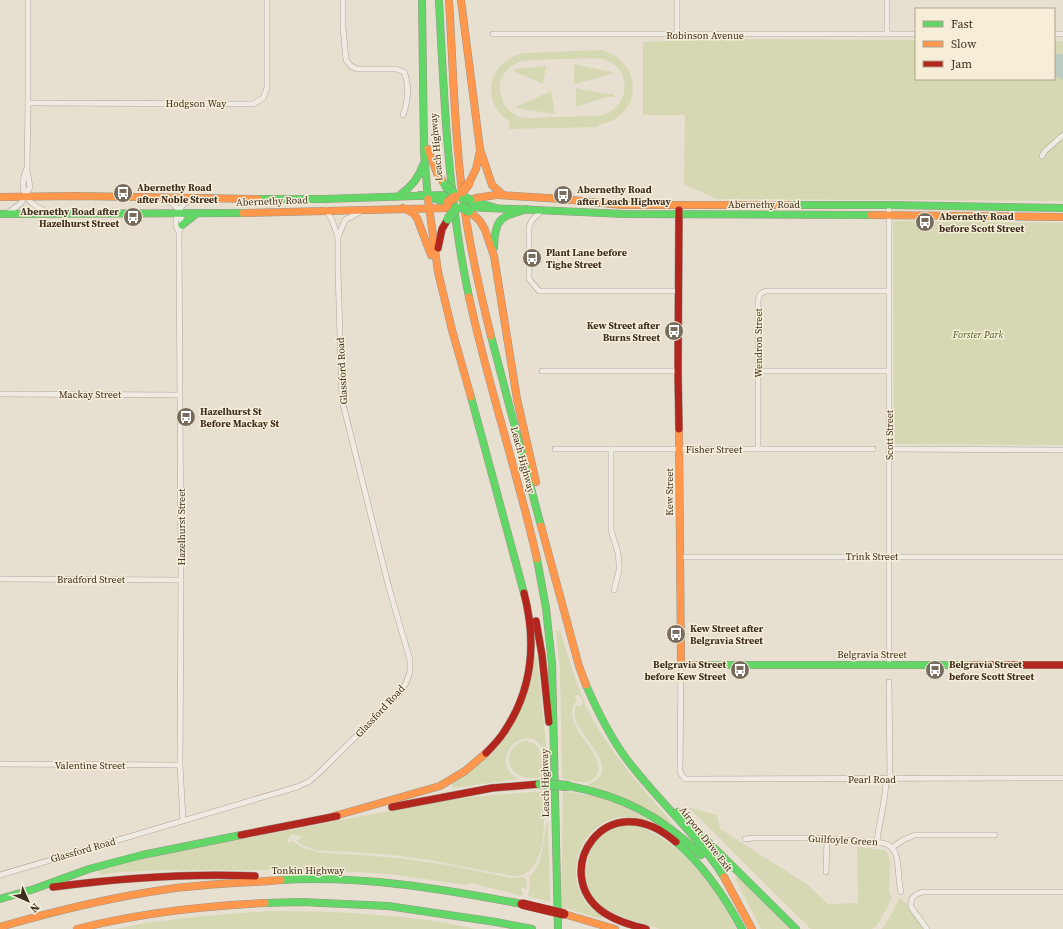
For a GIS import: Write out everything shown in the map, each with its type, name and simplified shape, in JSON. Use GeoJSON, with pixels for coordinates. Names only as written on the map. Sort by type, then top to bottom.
{"type":"FeatureCollection","features":[{"type":"Feature","properties":{"kind":"main road"},"geometry":{"type":"LineString","coordinates":[[400,195],[413,185],[419,178],[424,162],[422,0]]}},
{"type":"Feature","properties":{"kind":"main road","name":"Leach Highway"},"geometry":{"type":"LineString","coordinates":[[439,0],[449,177],[464,274],[483,354],[526,512],[544,594],[552,654],[554,687],[558,929]]}},
{"type":"Feature","properties":{"kind":"main road","name":"Leach Highway"},"geometry":{"type":"LineString","coordinates":[[449,0],[457,135],[466,218],[484,311],[571,641],[586,686],[593,702],[618,747],[650,787]]}},
{"type":"Feature","properties":{"kind":"main road"},"geometry":{"type":"LineString","coordinates":[[461,0],[480,149],[492,185],[500,195]]}},
{"type":"Feature","properties":{"kind":"main road"},"geometry":{"type":"LineString","coordinates":[[424,128],[432,165],[440,180],[480,221],[485,230],[494,256]]}},
{"type":"Feature","properties":{"kind":"main road"},"geometry":{"type":"LineString","coordinates":[[438,272],[438,245],[442,229],[476,169],[480,149]]}},
{"type":"Feature","properties":{"kind":"main road"},"geometry":{"type":"LineString","coordinates":[[331,817],[426,791],[451,780],[475,764],[495,745],[512,720],[527,684],[531,662],[532,636],[530,621],[508,530],[452,330],[438,272],[426,195],[424,153]]}},
{"type":"Feature","properties":{"kind":"main road","name":"Abernethy Road"},"geometry":{"type":"LineString","coordinates":[[0,197],[308,199],[426,195],[496,208],[543,209],[624,214],[776,204],[1063,217]]}},
{"type":"Feature","properties":{"kind":"main road","name":"Abernethy Road"},"geometry":{"type":"LineString","coordinates":[[3,214],[196,214],[428,208],[486,196],[500,195],[679,210]]}},
{"type":"Feature","properties":{"kind":"main road"},"geometry":{"type":"LineString","coordinates":[[403,208],[413,213],[417,218],[438,272]]}},
{"type":"Feature","properties":{"kind":"main road","name":"Abernethy Road"},"geometry":{"type":"LineString","coordinates":[[889,210],[1063,208]]}},
{"type":"Feature","properties":{"kind":"main road"},"geometry":{"type":"LineString","coordinates":[[527,209],[505,216],[496,225],[494,230],[494,256],[518,399],[540,503],[545,539]]}},
{"type":"Feature","properties":{"kind":"main road","name":"Kew Street"},"geometry":{"type":"LineString","coordinates":[[679,210],[678,371],[680,449],[681,665]]}},
{"type":"Feature","properties":{"kind":"main road"},"geometry":{"type":"LineString","coordinates":[[181,228],[196,214]]}},
{"type":"Feature","properties":{"kind":"main road"},"geometry":{"type":"LineString","coordinates":[[508,530],[525,579],[539,637],[544,666],[549,728],[555,761]]}},
{"type":"Feature","properties":{"kind":"main road","name":"Belgravia Street"},"geometry":{"type":"LineString","coordinates":[[681,665],[1063,665]]}},
{"type":"Feature","properties":{"kind":"main road"},"geometry":{"type":"LineString","coordinates":[[0,899],[34,890],[89,869],[142,855],[331,817],[492,788],[540,784],[569,786],[601,792],[642,809],[664,822],[687,841],[705,859],[737,901]]}},
{"type":"Feature","properties":{"kind":"main road"},"geometry":{"type":"LineString","coordinates":[[650,787],[687,820],[796,929]]}},
{"type":"Feature","properties":{"kind":"main road","name":"Airport Drive Exit"},"geometry":{"type":"LineString","coordinates":[[650,787],[707,854],[725,880],[752,929]]}},
{"type":"Feature","properties":{"kind":"main road"},"geometry":{"type":"LineString","coordinates":[[646,929],[611,917],[602,911],[591,901],[584,887],[581,870],[583,858],[588,845],[592,839],[603,830],[615,824],[631,821],[649,825],[671,838],[695,861],[715,885],[735,914],[742,929]]}},
{"type":"Feature","properties":{"kind":"main road"},"geometry":{"type":"LineString","coordinates":[[34,890],[128,878],[164,876],[250,876],[305,879]]}},
{"type":"Feature","properties":{"kind":"main road","name":"Tonkin Highway"},"geometry":{"type":"LineString","coordinates":[[0,927],[40,915],[157,891],[225,884],[305,879],[362,881],[422,887],[522,904],[564,914],[615,929]]}},
{"type":"Feature","properties":{"kind":"main road"},"geometry":{"type":"LineString","coordinates":[[77,929],[108,921],[180,909],[273,902],[388,906],[496,922],[532,929]]}},
{"type":"Feature","properties":{"kind":"main road"},"geometry":{"type":"LineString","coordinates":[[496,922],[515,929]]}},
{"type":"Feature","properties":{"kind":"street"},"geometry":{"type":"LineString","coordinates":[[28,0],[27,170],[23,180],[22,189],[31,203],[47,213]]}},
{"type":"Feature","properties":{"kind":"street","name":"Hodgson Way"},"geometry":{"type":"LineString","coordinates":[[28,103],[253,104],[263,98],[267,88],[267,0]]}},
{"type":"Feature","properties":{"kind":"street"},"geometry":{"type":"LineString","coordinates":[[343,0],[343,27],[346,60],[351,66],[357,69],[396,69],[404,72],[407,81],[407,103],[403,115]]}},
{"type":"Feature","properties":{"kind":"street"},"geometry":{"type":"LineString","coordinates":[[677,35],[678,0]]}},
{"type":"Feature","properties":{"kind":"street"},"geometry":{"type":"LineString","coordinates":[[887,0],[887,34]]}},
{"type":"Feature","properties":{"kind":"street","name":"Robinson Avenue"},"geometry":{"type":"LineString","coordinates":[[493,34],[915,34]]}},
{"type":"Feature","properties":{"kind":"street"},"geometry":{"type":"LineString","coordinates":[[1042,156],[1045,151],[1063,135]]}},
{"type":"Feature","properties":{"kind":"street"},"geometry":{"type":"LineString","coordinates":[[3,214],[21,203],[26,196]]}},
{"type":"Feature","properties":{"kind":"street"},"geometry":{"type":"LineString","coordinates":[[158,197],[174,205],[179,214]]}},
{"type":"Feature","properties":{"kind":"street"},"geometry":{"type":"LineString","coordinates":[[179,214],[182,206],[188,201],[203,198]]}},
{"type":"Feature","properties":{"kind":"street","name":"Glassford Road"},"geometry":{"type":"LineString","coordinates":[[338,237],[345,220],[364,209]]}},
{"type":"Feature","properties":{"kind":"street"},"geometry":{"type":"LineString","coordinates":[[543,209],[532,220],[529,227],[529,279],[539,291],[679,291]]}},
{"type":"Feature","properties":{"kind":"street","name":"Glassford Road"},"geometry":{"type":"LineString","coordinates":[[0,875],[297,787],[310,781],[400,693],[406,684],[410,672],[408,648],[389,588],[342,400],[338,237],[332,220],[326,210]]}},
{"type":"Feature","properties":{"kind":"street","name":"Scott Street"},"geometry":{"type":"LineString","coordinates":[[889,210],[889,665]]}},
{"type":"Feature","properties":{"kind":"street","name":"Hazelhurst Street"},"geometry":{"type":"LineString","coordinates":[[179,214],[182,221],[180,395],[180,765],[183,821]]}},
{"type":"Feature","properties":{"kind":"street","name":"Hazelhurst Street"},"geometry":{"type":"LineString","coordinates":[[179,214],[175,220],[176,228],[181,228]]}},
{"type":"Feature","properties":{"kind":"street","name":"Wendron Street"},"geometry":{"type":"LineString","coordinates":[[758,449],[758,301],[760,294],[766,291],[889,291]]}},
{"type":"Feature","properties":{"kind":"street"},"geometry":{"type":"LineString","coordinates":[[542,371],[678,371]]}},
{"type":"Feature","properties":{"kind":"street"},"geometry":{"type":"LineString","coordinates":[[759,371],[888,371]]}},
{"type":"Feature","properties":{"kind":"street","name":"Mackay Street"},"geometry":{"type":"LineString","coordinates":[[0,394],[180,395]]}},
{"type":"Feature","properties":{"kind":"street","name":"Fisher Street"},"geometry":{"type":"LineString","coordinates":[[555,449],[873,449]]}},
{"type":"Feature","properties":{"kind":"street"},"geometry":{"type":"LineString","coordinates":[[611,449],[611,530],[618,553],[619,563],[619,571],[614,590]]}},
{"type":"Feature","properties":{"kind":"street"},"geometry":{"type":"LineString","coordinates":[[889,449],[1063,450]]}},
{"type":"Feature","properties":{"kind":"street","name":"Trink Street"},"geometry":{"type":"LineString","coordinates":[[680,557],[1063,557]]}},
{"type":"Feature","properties":{"kind":"street","name":"Bradford Street"},"geometry":{"type":"LineString","coordinates":[[0,579],[181,580]]}},
{"type":"Feature","properties":{"kind":"street","name":"Kew Street"},"geometry":{"type":"LineString","coordinates":[[681,665],[680,771],[683,777]]}},
{"type":"Feature","properties":{"kind":"street"},"geometry":{"type":"LineString","coordinates":[[877,842],[878,829],[888,779],[890,682]]}},
{"type":"Feature","properties":{"kind":"street","name":"Valentine Street"},"geometry":{"type":"LineString","coordinates":[[0,764],[180,765]]}},
{"type":"Feature","properties":{"kind":"street","name":"Pearl Road"},"geometry":{"type":"LineString","coordinates":[[683,777],[688,779],[1063,778]]}},
{"type":"Feature","properties":{"kind":"street"},"geometry":{"type":"LineString","coordinates":[[901,892],[898,883],[896,856],[893,847],[903,840],[915,835],[995,835]]}},
{"type":"Feature","properties":{"kind":"street","name":"Guilfoyle Green"},"geometry":{"type":"LineString","coordinates":[[745,839],[827,839],[877,842],[893,847]]}},
{"type":"Feature","properties":{"kind":"street"},"geometry":{"type":"LineString","coordinates":[[826,872],[827,839]]}},
{"type":"Feature","properties":{"kind":"street"},"geometry":{"type":"LineString","coordinates":[[927,929],[911,907],[912,898],[916,894],[922,892],[1063,892]]}},
{"type":"Feature","properties":{"kind":"green space"},"geometry":{"type":"Polygon","coordinates":[[[721,39],[915,40],[915,80],[1055,80],[1055,41],[1063,41],[1063,201],[716,199],[684,184],[685,115],[643,115],[643,42],[721,39]]]}},
{"type":"Feature","properties":{"kind":"green space"},"geometry":{"type":"Polygon","coordinates":[[[601,50],[615,56],[625,65],[631,77],[633,89],[630,101],[624,112],[613,120],[598,125],[598,127],[509,129],[509,121],[499,113],[493,103],[491,92],[492,82],[496,72],[503,63],[512,57],[524,53],[601,50]],[[596,58],[529,60],[519,62],[511,66],[504,73],[500,82],[500,92],[504,105],[519,117],[528,118],[597,116],[609,112],[618,105],[623,96],[625,86],[623,76],[617,67],[608,61],[596,58]]]}},
{"type":"Feature","properties":{"kind":"green space"},"geometry":{"type":"Polygon","coordinates":[[[574,64],[611,71],[612,74],[574,84],[574,64]]]}},
{"type":"Feature","properties":{"kind":"green space"},"geometry":{"type":"Polygon","coordinates":[[[546,66],[543,84],[514,71],[515,69],[546,66]]]}},
{"type":"Feature","properties":{"kind":"green space"},"geometry":{"type":"Polygon","coordinates":[[[576,88],[614,94],[614,97],[607,97],[576,107],[576,88]]]}},
{"type":"Feature","properties":{"kind":"green space"},"geometry":{"type":"Polygon","coordinates":[[[551,91],[555,114],[516,108],[516,107],[551,91]]]}},
{"type":"Feature","properties":{"kind":"green space","name":"Forster Park"},"geometry":{"type":"Polygon","coordinates":[[[893,221],[1063,223],[1063,445],[894,444],[893,221]]]}},
{"type":"Feature","properties":{"kind":"green space"},"geometry":{"type":"Polygon","coordinates":[[[560,630],[574,674],[591,716],[619,759],[674,825],[587,785],[597,779],[602,772],[602,764],[598,755],[576,721],[576,705],[581,707],[583,701],[578,695],[575,696],[577,700],[572,709],[573,720],[594,754],[597,761],[597,774],[591,781],[587,782],[573,781],[562,777],[560,669],[556,631],[560,630]]]}},
{"type":"Feature","properties":{"kind":"green space"},"geometry":{"type":"Polygon","coordinates":[[[534,657],[537,657],[546,745],[547,777],[542,748],[535,740],[527,738],[519,740],[507,753],[506,762],[509,771],[518,779],[453,788],[452,783],[503,739],[534,657]]]}},
{"type":"Feature","properties":{"kind":"green space"},"geometry":{"type":"Polygon","coordinates":[[[525,741],[534,743],[539,748],[543,777],[523,777],[511,768],[509,757],[511,752],[519,743],[525,741]]]}},
{"type":"Feature","properties":{"kind":"green space"},"geometry":{"type":"Polygon","coordinates":[[[544,791],[544,829],[542,844],[533,867],[524,874],[512,876],[429,860],[384,854],[315,850],[304,846],[297,841],[302,837],[293,834],[287,839],[288,842],[292,841],[303,848],[321,853],[407,859],[453,866],[511,878],[524,877],[526,879],[527,889],[521,888],[523,896],[471,883],[465,885],[390,874],[317,870],[168,870],[119,872],[100,875],[99,871],[154,856],[460,798],[544,791]]]}},
{"type":"Feature","properties":{"kind":"green space"},"geometry":{"type":"Polygon","coordinates":[[[563,791],[595,796],[612,801],[648,819],[648,821],[627,817],[612,819],[599,826],[589,835],[581,847],[577,861],[576,875],[579,890],[586,903],[602,916],[601,919],[561,907],[563,791]]]}},
{"type":"Feature","properties":{"kind":"green space"},"geometry":{"type":"Polygon","coordinates":[[[688,807],[717,815],[720,829],[808,885],[828,904],[858,903],[857,847],[884,850],[890,861],[889,892],[892,898],[878,924],[872,929],[811,929],[688,807]]]}},
{"type":"Feature","properties":{"kind":"green space"},"geometry":{"type":"Polygon","coordinates":[[[547,822],[550,902],[528,896],[530,886],[529,877],[536,869],[540,860],[547,822]]]}},
{"type":"Feature","properties":{"kind":"green space"},"geometry":{"type":"Polygon","coordinates":[[[634,824],[650,831],[681,853],[707,882],[718,897],[736,929],[660,929],[604,909],[593,899],[584,876],[591,845],[613,827],[634,824]]]}},
{"type":"Feature","properties":{"kind":"green space"},"geometry":{"type":"Polygon","coordinates":[[[738,876],[790,929],[761,929],[735,879],[738,876]]]}},
{"type":"Feature","properties":{"kind":"green space"},"geometry":{"type":"Polygon","coordinates":[[[900,898],[911,907],[927,929],[881,929],[884,927],[900,898]]]}},
{"type":"Feature","properties":{"kind":"green space"},"geometry":{"type":"Polygon","coordinates":[[[269,911],[373,914],[425,920],[476,929],[115,929],[172,920],[269,911]]]}},
{"type":"Feature","properties":{"kind":"shaded area"},"geometry":{"type":"Polygon","coordinates":[[[1055,54],[1063,54],[1063,80],[1055,76],[1055,54]]]}},
{"type":"Feature","properties":{"kind":"traffic: fast"},"geometry":{"type":"LineString","coordinates":[[422,0],[424,153],[428,199]]}},
{"type":"Feature","properties":{"kind":"traffic: fast"},"geometry":{"type":"LineString","coordinates":[[439,0],[448,149],[456,223],[469,297]]}},
{"type":"Feature","properties":{"kind":"traffic: fast"},"geometry":{"type":"LineString","coordinates":[[400,195],[414,182],[423,165]]}},
{"type":"Feature","properties":{"kind":"traffic: fast"},"geometry":{"type":"LineString","coordinates":[[445,185],[454,193]]}},
{"type":"Feature","properties":{"kind":"traffic: fast"},"geometry":{"type":"LineString","coordinates":[[420,195],[452,203]]}},
{"type":"Feature","properties":{"kind":"traffic: fast"},"geometry":{"type":"LineString","coordinates":[[258,199],[324,199],[446,195]]}},
{"type":"Feature","properties":{"kind":"traffic: fast"},"geometry":{"type":"LineString","coordinates":[[461,197],[470,200]]}},
{"type":"Feature","properties":{"kind":"traffic: fast"},"geometry":{"type":"LineString","coordinates":[[470,200],[496,208]]}},
{"type":"Feature","properties":{"kind":"traffic: fast"},"geometry":{"type":"LineString","coordinates":[[790,205],[1063,208]]}},
{"type":"Feature","properties":{"kind":"traffic: fast"},"geometry":{"type":"LineString","coordinates":[[462,207],[469,211]]}},
{"type":"Feature","properties":{"kind":"traffic: fast"},"geometry":{"type":"LineString","coordinates":[[466,207],[624,214],[871,215]]}},
{"type":"Feature","properties":{"kind":"traffic: fast"},"geometry":{"type":"LineString","coordinates":[[448,219],[456,209]]}},
{"type":"Feature","properties":{"kind":"traffic: fast"},"geometry":{"type":"LineString","coordinates":[[494,247],[496,230],[501,220],[511,214],[527,209]]}},
{"type":"Feature","properties":{"kind":"traffic: fast"},"geometry":{"type":"LineString","coordinates":[[0,214],[243,213]]}},
{"type":"Feature","properties":{"kind":"traffic: fast"},"geometry":{"type":"LineString","coordinates":[[182,225],[196,214]]}},
{"type":"Feature","properties":{"kind":"traffic: fast"},"geometry":{"type":"LineString","coordinates":[[491,336],[541,526]]}},
{"type":"Feature","properties":{"kind":"traffic: fast"},"geometry":{"type":"LineString","coordinates":[[471,397],[524,593]]}},
{"type":"Feature","properties":{"kind":"traffic: fast"},"geometry":{"type":"LineString","coordinates":[[537,559],[546,608],[552,664],[558,929]]}},
{"type":"Feature","properties":{"kind":"traffic: fast"},"geometry":{"type":"LineString","coordinates":[[707,665],[971,665]]}},
{"type":"Feature","properties":{"kind":"traffic: fast"},"geometry":{"type":"LineString","coordinates":[[586,685],[594,704],[625,757],[689,831],[724,877]]}},
{"type":"Feature","properties":{"kind":"traffic: fast"},"geometry":{"type":"LineString","coordinates":[[540,784],[569,786]]}},
{"type":"Feature","properties":{"kind":"traffic: fast"},"geometry":{"type":"LineString","coordinates":[[569,786],[589,790],[624,802],[641,810],[672,830],[701,855]]}},
{"type":"Feature","properties":{"kind":"traffic: fast"},"geometry":{"type":"LineString","coordinates":[[678,812],[796,929]]}},
{"type":"Feature","properties":{"kind":"traffic: fast"},"geometry":{"type":"LineString","coordinates":[[0,899],[34,889],[89,869],[142,855],[241,835]]}},
{"type":"Feature","properties":{"kind":"traffic: fast"},"geometry":{"type":"LineString","coordinates":[[676,842],[696,861],[713,882],[742,929]]}},
{"type":"Feature","properties":{"kind":"traffic: fast"},"geometry":{"type":"LineString","coordinates":[[281,880],[311,879],[372,881],[432,888],[522,904]]}},
{"type":"Feature","properties":{"kind":"traffic: fast"},"geometry":{"type":"LineString","coordinates":[[265,903],[301,902],[388,906],[496,922],[532,929]]}},
{"type":"Feature","properties":{"kind":"traffic: slow"},"geometry":{"type":"LineString","coordinates":[[449,0],[459,167],[467,228],[491,336]]}},
{"type":"Feature","properties":{"kind":"traffic: slow"},"geometry":{"type":"LineString","coordinates":[[461,0],[480,149],[492,185],[503,195]]}},
{"type":"Feature","properties":{"kind":"traffic: slow"},"geometry":{"type":"LineString","coordinates":[[428,149],[437,173],[445,185]]}},
{"type":"Feature","properties":{"kind":"traffic: slow"},"geometry":{"type":"LineString","coordinates":[[469,183],[476,169],[480,151]]}},
{"type":"Feature","properties":{"kind":"traffic: slow"},"geometry":{"type":"LineString","coordinates":[[462,192],[469,183]]}},
{"type":"Feature","properties":{"kind":"traffic: slow"},"geometry":{"type":"LineString","coordinates":[[468,201],[476,198],[496,195]]}},
{"type":"Feature","properties":{"kind":"traffic: slow"},"geometry":{"type":"LineString","coordinates":[[498,195],[622,205],[790,205]]}},
{"type":"Feature","properties":{"kind":"traffic: slow"},"geometry":{"type":"LineString","coordinates":[[0,197],[76,196],[258,199]]}},
{"type":"Feature","properties":{"kind":"traffic: slow"},"geometry":{"type":"LineString","coordinates":[[448,202],[455,197]]}},
{"type":"Feature","properties":{"kind":"traffic: slow"},"geometry":{"type":"LineString","coordinates":[[428,199],[438,272],[452,330],[471,397]]}},
{"type":"Feature","properties":{"kind":"traffic: slow"},"geometry":{"type":"LineString","coordinates":[[403,208],[413,213],[417,218],[431,255]]}},
{"type":"Feature","properties":{"kind":"traffic: slow"},"geometry":{"type":"LineString","coordinates":[[243,213],[449,208]]}},
{"type":"Feature","properties":{"kind":"traffic: slow"},"geometry":{"type":"LineString","coordinates":[[469,211],[480,221],[485,230],[494,256],[517,399],[536,482]]}},
{"type":"Feature","properties":{"kind":"traffic: slow"},"geometry":{"type":"LineString","coordinates":[[871,215],[1063,217]]}},
{"type":"Feature","properties":{"kind":"traffic: slow"},"geometry":{"type":"LineString","coordinates":[[469,297],[537,559]]}},
{"type":"Feature","properties":{"kind":"traffic: slow"},"geometry":{"type":"LineString","coordinates":[[679,429],[681,665],[707,665]]}},
{"type":"Feature","properties":{"kind":"traffic: slow"},"geometry":{"type":"LineString","coordinates":[[541,526],[579,666],[586,685]]}},
{"type":"Feature","properties":{"kind":"traffic: slow"},"geometry":{"type":"LineString","coordinates":[[331,817],[440,786],[465,771],[486,753]]}},
{"type":"Feature","properties":{"kind":"traffic: slow"},"geometry":{"type":"LineString","coordinates":[[724,877],[752,929]]}},
{"type":"Feature","properties":{"kind":"traffic: slow"},"geometry":{"type":"LineString","coordinates":[[0,927],[84,905],[148,892],[197,886],[281,880]]}},
{"type":"Feature","properties":{"kind":"traffic: slow"},"geometry":{"type":"LineString","coordinates":[[77,929],[100,923],[171,911],[265,903]]}},
{"type":"Feature","properties":{"kind":"traffic: slow"},"geometry":{"type":"LineString","coordinates":[[564,914],[615,929]]}},
{"type":"Feature","properties":{"kind":"traffic: jam"},"geometry":{"type":"LineString","coordinates":[[679,210],[679,429]]}},
{"type":"Feature","properties":{"kind":"traffic: jam"},"geometry":{"type":"LineString","coordinates":[[438,248],[442,229],[448,219]]}},
{"type":"Feature","properties":{"kind":"traffic: jam"},"geometry":{"type":"LineString","coordinates":[[486,753],[500,738],[514,716],[526,682],[530,665],[531,648],[528,612],[524,593]]}},
{"type":"Feature","properties":{"kind":"traffic: jam"},"geometry":{"type":"LineString","coordinates":[[536,621],[542,655],[549,722]]}},
{"type":"Feature","properties":{"kind":"traffic: jam"},"geometry":{"type":"LineString","coordinates":[[971,665],[1063,665]]}},
{"type":"Feature","properties":{"kind":"traffic: jam"},"geometry":{"type":"LineString","coordinates":[[392,807],[492,788],[540,784]]}},
{"type":"Feature","properties":{"kind":"traffic: jam"},"geometry":{"type":"LineString","coordinates":[[241,835],[337,816]]}},
{"type":"Feature","properties":{"kind":"traffic: jam"},"geometry":{"type":"LineString","coordinates":[[646,929],[613,918],[603,912],[587,895],[581,876],[583,857],[593,840],[608,827],[627,822],[651,826],[676,842]]}},
{"type":"Feature","properties":{"kind":"traffic: jam"},"geometry":{"type":"LineString","coordinates":[[53,887],[154,877],[204,875],[255,876]]}},
{"type":"Feature","properties":{"kind":"traffic: jam"},"geometry":{"type":"LineString","coordinates":[[522,904],[564,914]]}},
{"type":"Feature","properties":{"kind":"place","name":"Abernethy Road after Noble Street"},"geometry":{"type":"Point","coordinates":[123,193]}},
{"type":"Feature","properties":{"kind":"place","name":"Abernethy Road after Leach Highway"},"geometry":{"type":"Point","coordinates":[563,195]}},
{"type":"Feature","properties":{"kind":"place","name":"Abernethy Road after Hazelhurst Street"},"geometry":{"type":"Point","coordinates":[133,217]}},
{"type":"Feature","properties":{"kind":"place","name":"Abernethy Road before Scott Street"},"geometry":{"type":"Point","coordinates":[925,222]}},
{"type":"Feature","properties":{"kind":"place","name":"Plant Lane before Tighe Street"},"geometry":{"type":"Point","coordinates":[532,258]}},
{"type":"Feature","properties":{"kind":"place","name":"Kew Street after Burns Street"},"geometry":{"type":"Point","coordinates":[674,331]}},
{"type":"Feature","properties":{"kind":"place","name":"Hazelhurst St Before Mackay St"},"geometry":{"type":"Point","coordinates":[186,417]}},
{"type":"Feature","properties":{"kind":"place","name":"Kew Street after Belgravia Street"},"geometry":{"type":"Point","coordinates":[676,634]}},
{"type":"Feature","properties":{"kind":"place","name":"Belgravia Street before Kew Street"},"geometry":{"type":"Point","coordinates":[740,670]}},
{"type":"Feature","properties":{"kind":"place","name":"Belgravia Street before Scott Street"},"geometry":{"type":"Point","coordinates":[935,670]}}]}
